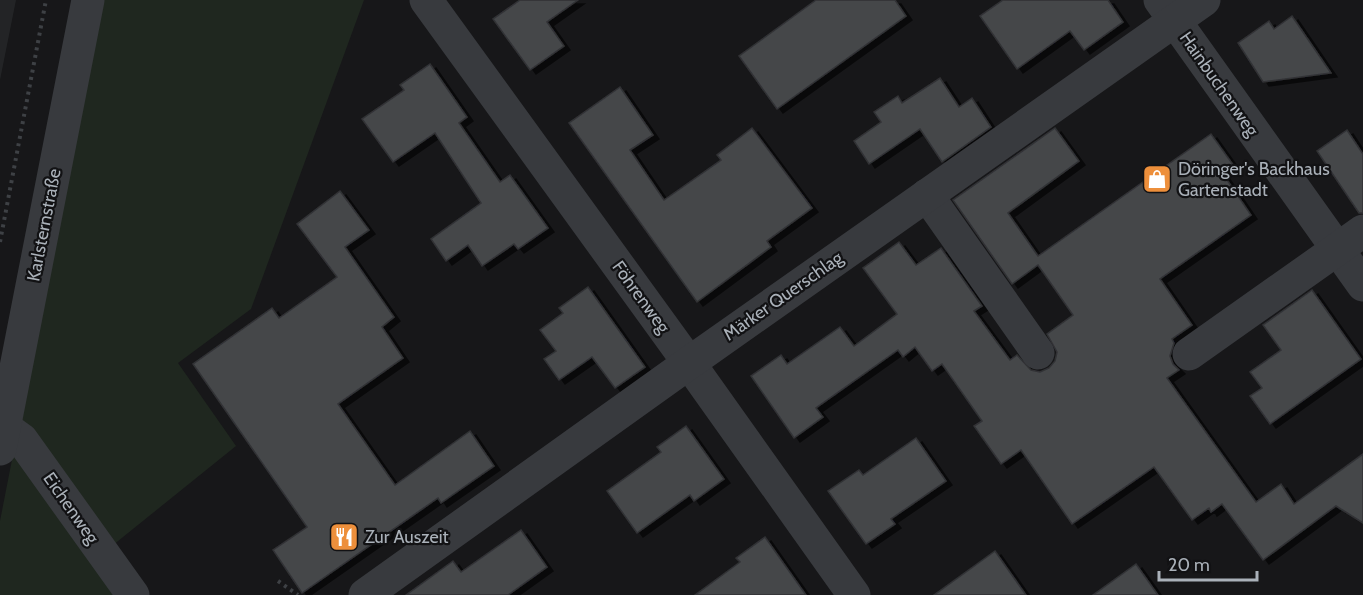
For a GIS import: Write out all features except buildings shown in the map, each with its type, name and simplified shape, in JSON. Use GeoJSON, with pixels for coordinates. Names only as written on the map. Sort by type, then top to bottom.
{"type":"FeatureCollection","features":[{"type":"Feature","properties":{"kind":"street","name":"Karlsternstraße"},"geometry":{"type":"LineString","coordinates":[[2,438],[88,0]]}},
{"type":"Feature","properties":{"kind":"street","name":"Föhrenweg"},"geometry":{"type":"LineString","coordinates":[[426,0],[853,594]]}},
{"type":"Feature","properties":{"kind":"street","name":"Märker Querschlag"},"geometry":{"type":"LineString","coordinates":[[365,595],[927,195],[1167,10],[1204,0]]}},
{"type":"Feature","properties":{"kind":"street","name":"Hainbuchenweg"},"geometry":{"type":"LineString","coordinates":[[1167,10],[1350,240],[1363,285]]}},
{"type":"Feature","properties":{"kind":"street"},"geometry":{"type":"LineString","coordinates":[[927,195],[1038,353]]}},
{"type":"Feature","properties":{"kind":"street"},"geometry":{"type":"LineString","coordinates":[[1190,354],[1350,240]]}},
{"type":"Feature","properties":{"kind":"street","name":"Eichenweg"},"geometry":{"type":"LineString","coordinates":[[2,438],[22,440],[133,595]]}},
{"type":"Feature","properties":{"kind":"path"},"geometry":{"type":"LineString","coordinates":[[0,242],[46,0]]}},
{"type":"Feature","properties":{"kind":"path"},"geometry":{"type":"LineString","coordinates":[[278,581],[298,595]]}},
{"type":"Feature","properties":{"kind":"shaded area"},"geometry":{"type":"Polygon","coordinates":[[[0,0],[16,0],[0,80],[0,0]]]}},
{"type":"Feature","properties":{"kind":"shaded area"},"geometry":{"type":"Polygon","coordinates":[[[102,0],[364,0],[251,309],[178,363],[236,446],[92,562],[115,595],[0,595],[0,521],[102,0]]]}},
{"type":"Feature","properties":{"kind":"place","name":"Döringer's Backhaus Gartenstadt"},"geometry":{"type":"Point","coordinates":[1157,179]}},
{"type":"Feature","properties":{"kind":"place","name":"Zur Auszeit"},"geometry":{"type":"Point","coordinates":[344,537]}}]}
